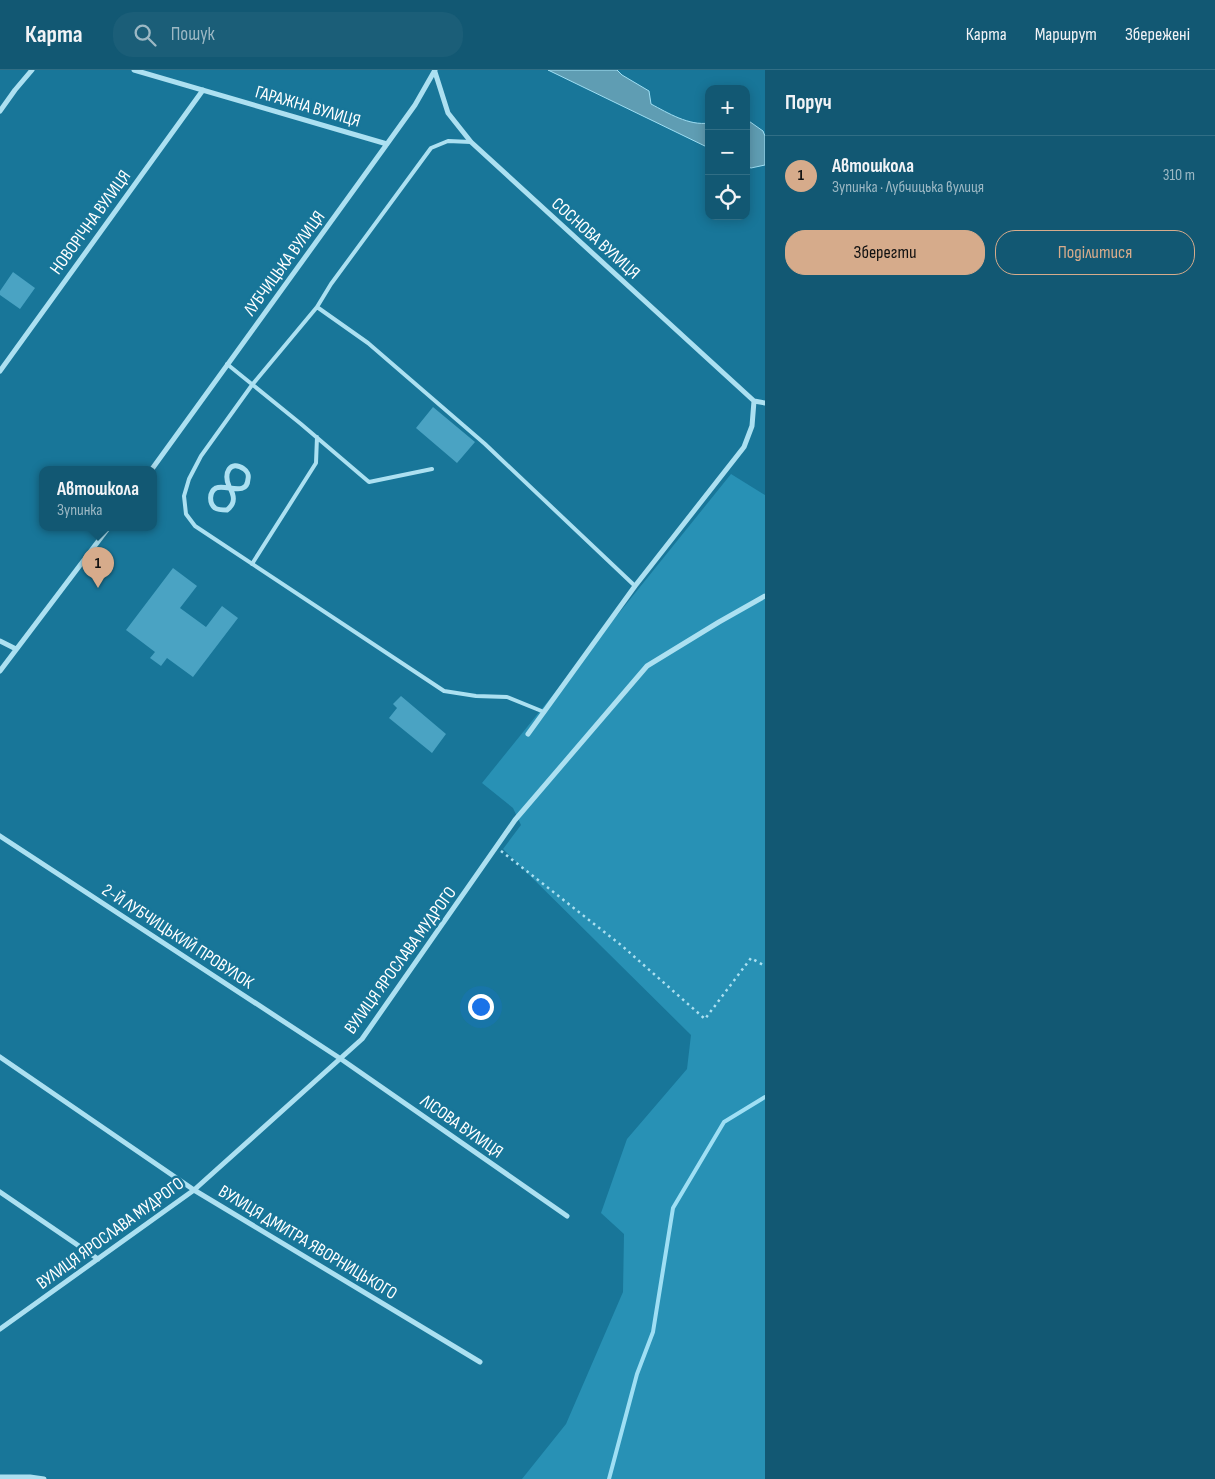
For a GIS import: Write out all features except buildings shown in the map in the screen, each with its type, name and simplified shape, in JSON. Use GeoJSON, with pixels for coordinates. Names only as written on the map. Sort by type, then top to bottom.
{"type":"FeatureCollection","features":[{"type":"Feature","properties":{"kind":"street"},"geometry":{"type":"LineString","coordinates":[[0,111],[32,70]]}},
{"type":"Feature","properties":{"kind":"street","name":"ГАРАЖНА ВУЛИЦЯ"},"geometry":{"type":"LineString","coordinates":[[134,70],[387,144]]}},
{"type":"Feature","properties":{"kind":"street","name":"СОСНОВА ВУЛИЦЯ"},"geometry":{"type":"LineString","coordinates":[[435,71],[448,113],[471,142],[754,401]]}},
{"type":"Feature","properties":{"kind":"street","name":"ЛУБЧИЦЬКА ВУЛИЦЯ"},"geometry":{"type":"LineString","coordinates":[[154,466],[415,105],[435,71]]}},
{"type":"Feature","properties":{"kind":"street","name":"НОВОРІЧНА ВУЛИЦЯ"},"geometry":{"type":"LineString","coordinates":[[0,371],[203,90]]}},
{"type":"Feature","properties":{"kind":"street"},"geometry":{"type":"LineString","coordinates":[[528,734],[635,586],[744,447],[752,426],[754,401],[765,403]]}},
{"type":"Feature","properties":{"kind":"street"},"geometry":{"type":"LineString","coordinates":[[230,487],[226,477],[227,472],[231,467],[243,468],[249,477],[247,484],[242,488],[236,489],[224,487],[217,487],[210,497],[216,508],[226,510],[233,504],[234,498],[230,487]]}},
{"type":"Feature","properties":{"kind":"street"},"geometry":{"type":"LineString","coordinates":[[0,670],[106,531]]}},
{"type":"Feature","properties":{"kind":"street","name":"ВУЛИЦЯ ЯРОСЛАВА МУДРОГО"},"geometry":{"type":"LineString","coordinates":[[0,1329],[194,1190],[362,1039],[515,820],[648,666],[765,596]]}},
{"type":"Feature","properties":{"kind":"street"},"geometry":{"type":"LineString","coordinates":[[0,641],[16,649]]}},
{"type":"Feature","properties":{"kind":"street","name":"2-Й ЛУБЧИЦЬКИЙ ПРОВУЛОК"},"geometry":{"type":"LineString","coordinates":[[0,836],[341,1059]]}},
{"type":"Feature","properties":{"kind":"street","name":"ВУЛИЦЯ ДМИТРА ЯВОРНИЦЬКОГО"},"geometry":{"type":"LineString","coordinates":[[0,1057],[194,1190],[480,1362]]}},
{"type":"Feature","properties":{"kind":"street","name":"ЛІСОВА ВУЛИЦЯ"},"geometry":{"type":"LineString","coordinates":[[341,1059],[567,1216]]}},
{"type":"Feature","properties":{"kind":"street"},"geometry":{"type":"LineString","coordinates":[[0,1192],[98,1259]]}},
{"type":"Feature","properties":{"kind":"street"},"geometry":{"type":"LineString","coordinates":[[0,1478],[30,1477],[44,1479]]}},
{"type":"Feature","properties":{"kind":"lane"},"geometry":{"type":"LineString","coordinates":[[471,142],[448,141],[431,148],[317,307],[252,385],[201,456],[188,479],[184,496],[186,514],[196,526],[444,690],[476,696],[507,697],[544,712]]}},
{"type":"Feature","properties":{"kind":"lane"},"geometry":{"type":"LineString","coordinates":[[317,307],[368,343],[478,438],[635,586]]}},
{"type":"Feature","properties":{"kind":"lane"},"geometry":{"type":"LineString","coordinates":[[228,364],[369,482],[432,469]]}},
{"type":"Feature","properties":{"kind":"lane"},"geometry":{"type":"LineString","coordinates":[[252,564],[316,463],[317,437]]}},
{"type":"Feature","properties":{"kind":"path"},"geometry":{"type":"LineString","coordinates":[[496,847],[621,945],[705,1020],[751,958],[765,966]]}},
{"type":"Feature","properties":{"kind":"shaded area"},"geometry":{"type":"Polygon","coordinates":[[[548,70],[617,70],[649,91],[651,104],[686,121],[705,123],[705,146],[548,70]]]}},
{"type":"Feature","properties":{"kind":"shaded area"},"geometry":{"type":"Polygon","coordinates":[[[750,122],[763,131],[765,136],[765,165],[751,168],[750,122]]]}},
{"type":"Feature","properties":{"kind":"shaded area"},"geometry":{"type":"Polygon","coordinates":[[[731,474],[765,495],[765,1479],[522,1479],[566,1424],[623,1292],[624,1234],[601,1213],[627,1139],[687,1069],[691,1035],[503,849],[521,825],[513,808],[482,783],[731,474]]]}},
{"type":"Feature","properties":{"kind":"waterway"},"geometry":{"type":"LineString","coordinates":[[609,1479],[637,1374],[653,1332],[673,1208],[724,1122],[765,1097]]}},
{"type":"Feature","properties":{"kind":"place","name":"Автошкола"},"geometry":{"type":"Point","coordinates":[98,588]}}]}
